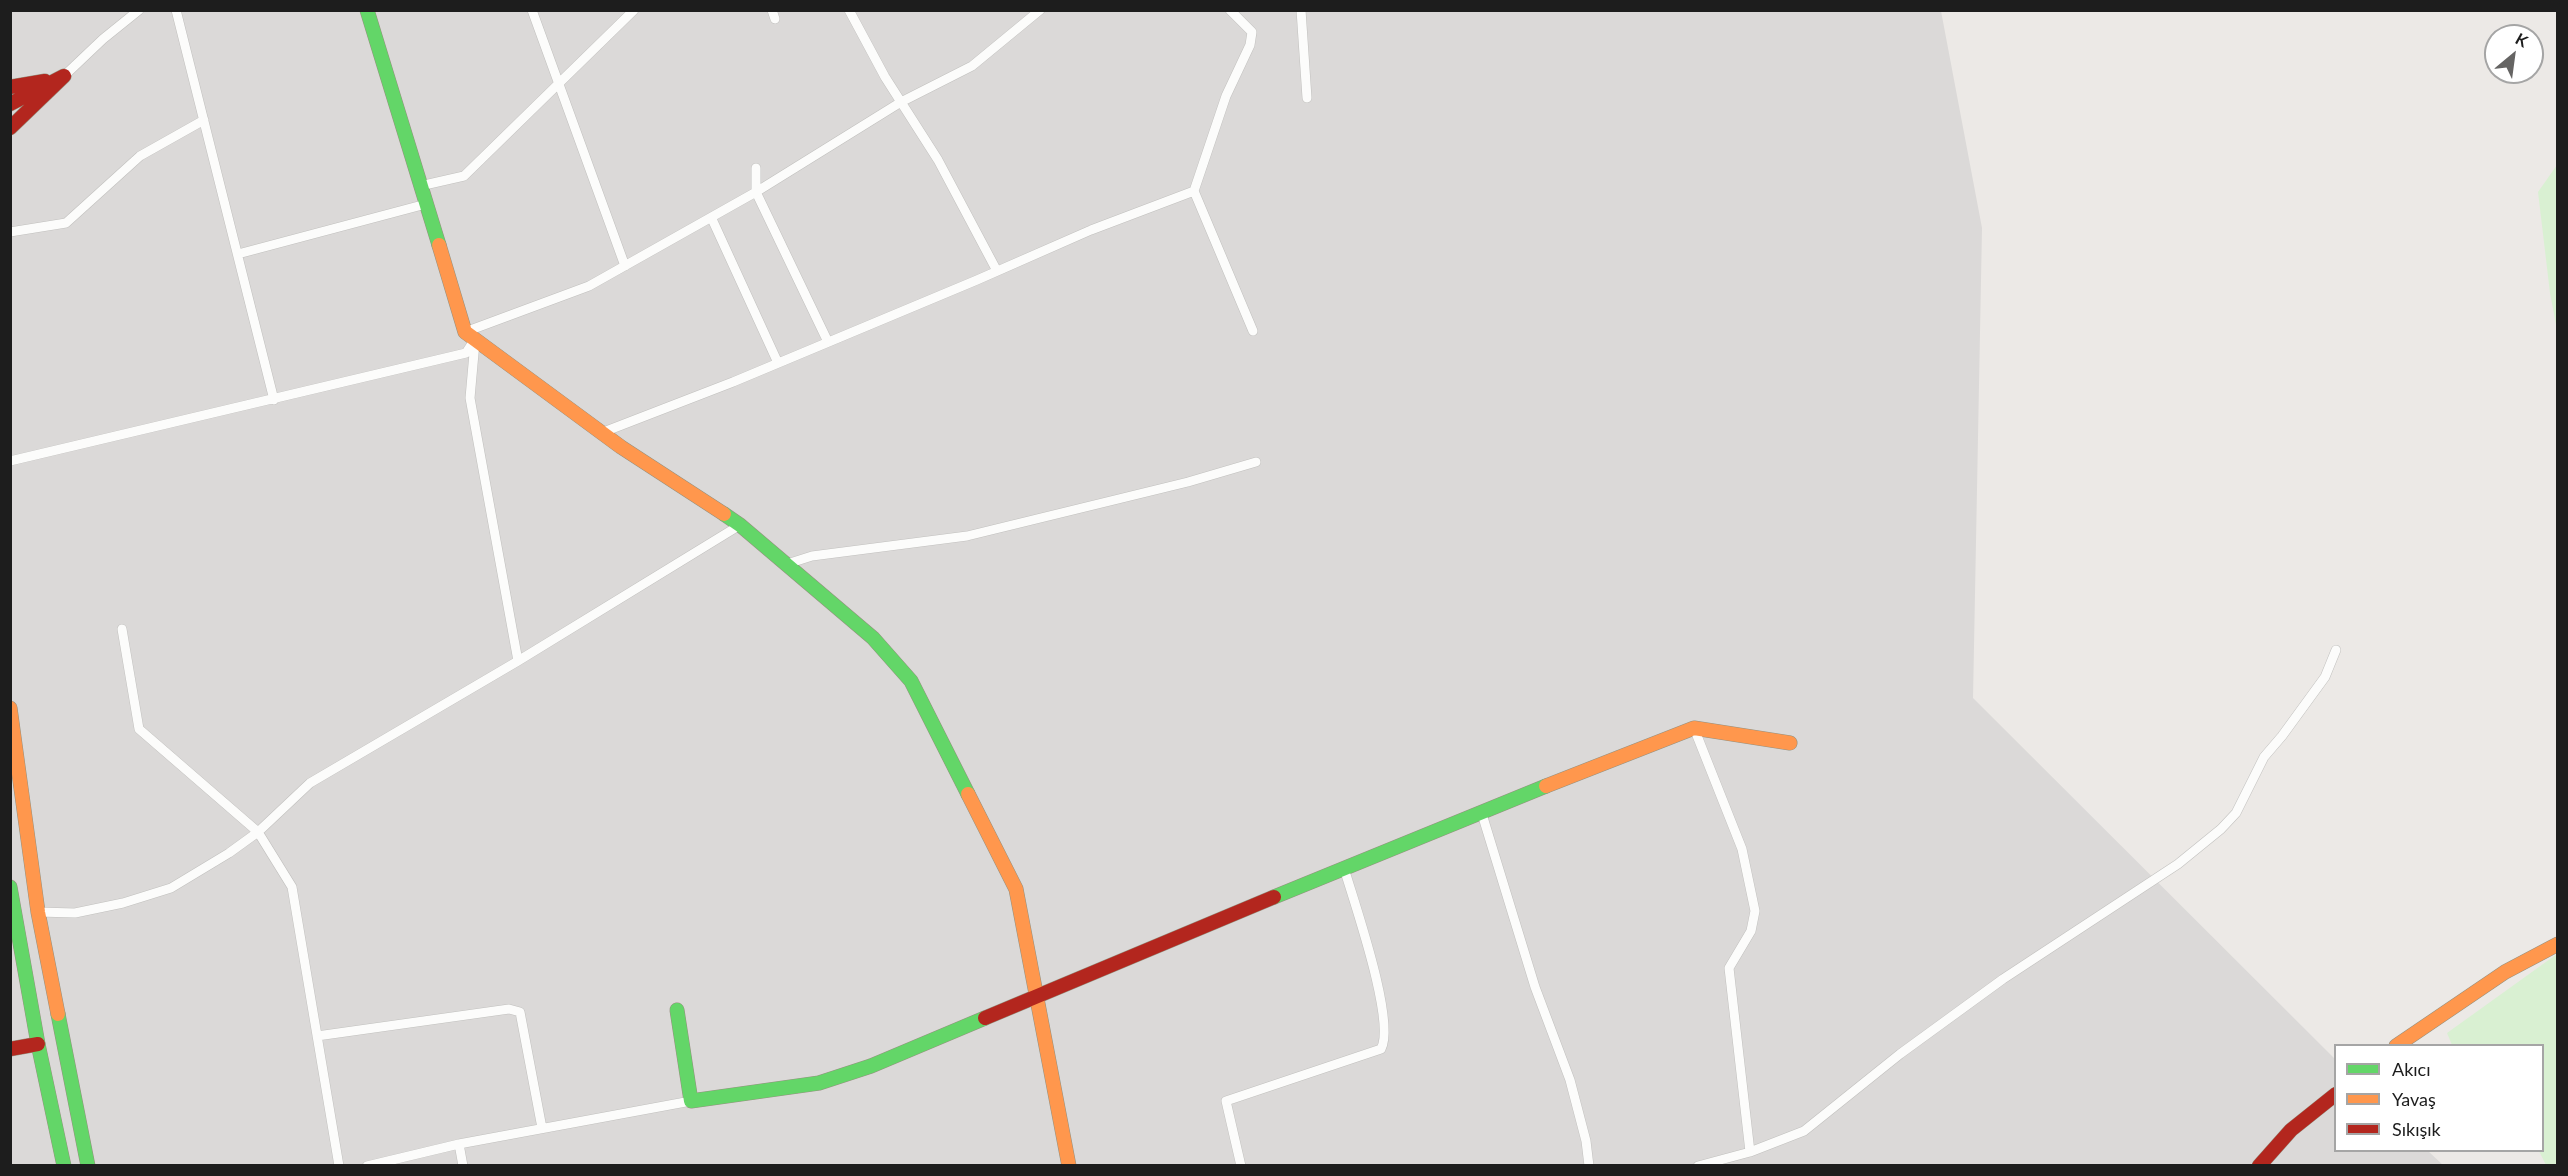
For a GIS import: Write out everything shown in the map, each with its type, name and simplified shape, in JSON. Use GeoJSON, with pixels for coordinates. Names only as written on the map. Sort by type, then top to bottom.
{"type":"FeatureCollection","features":[{"type":"Feature","properties":{"kind":"street"},"geometry":{"type":"LineString","coordinates":[[10,128],[103,39],[139,10]]}},
{"type":"Feature","properties":{"kind":"street"},"geometry":{"type":"LineString","coordinates":[[176,10],[274,400]]}},
{"type":"Feature","properties":{"kind":"street"},"geometry":{"type":"LineString","coordinates":[[366,10],[420,186],[470,336],[470,398],[518,661]]}},
{"type":"Feature","properties":{"kind":"street"},"geometry":{"type":"LineString","coordinates":[[532,10],[625,266]]}},
{"type":"Feature","properties":{"kind":"street"},"geometry":{"type":"LineString","coordinates":[[420,186],[464,176],[633,10]]}},
{"type":"Feature","properties":{"kind":"street"},"geometry":{"type":"LineString","coordinates":[[849,10],[901,102],[938,160],[997,271]]}},
{"type":"Feature","properties":{"kind":"street"},"geometry":{"type":"LineString","coordinates":[[470,336],[590,286],[712,219],[901,102],[972,66],[1040,10]]}},
{"type":"Feature","properties":{"kind":"street"},"geometry":{"type":"LineString","coordinates":[[1230,10],[1252,32],[1250,45],[1226,96],[1194,191],[1253,332]]}},
{"type":"Feature","properties":{"kind":"street"},"geometry":{"type":"LineString","coordinates":[[1301,10],[1307,98]]}},
{"type":"Feature","properties":{"kind":"street"},"geometry":{"type":"LineString","coordinates":[[10,87],[64,76]]}},
{"type":"Feature","properties":{"kind":"street"},"geometry":{"type":"LineString","coordinates":[[10,104],[64,76]]}},
{"type":"Feature","properties":{"kind":"street"},"geometry":{"type":"LineString","coordinates":[[10,232],[66,223],[140,156],[204,120]]}},
{"type":"Feature","properties":{"kind":"street"},"geometry":{"type":"LineString","coordinates":[[756,168],[756,192],[828,342]]}},
{"type":"Feature","properties":{"kind":"street"},"geometry":{"type":"LineString","coordinates":[[601,433],[778,363],[1091,230],[1194,191]]}},
{"type":"Feature","properties":{"kind":"street"},"geometry":{"type":"LineString","coordinates":[[238,254],[426,204]]}},
{"type":"Feature","properties":{"kind":"street"},"geometry":{"type":"LineString","coordinates":[[712,219],[778,363]]}},
{"type":"Feature","properties":{"kind":"street"},"geometry":{"type":"LineString","coordinates":[[10,461],[466,353],[470,336]]}},
{"type":"Feature","properties":{"kind":"street"},"geometry":{"type":"LineString","coordinates":[[470,336],[601,433],[740,525],[873,638],[911,681],[1016,889],[1064,1165]]}},
{"type":"Feature","properties":{"kind":"street"},"geometry":{"type":"LineString","coordinates":[[787,564],[812,556],[968,536],[1188,482],[1256,462]]}},
{"type":"Feature","properties":{"kind":"street"},"geometry":{"type":"LineString","coordinates":[[38,912],[75,913],[123,903],[171,888],[229,853],[258,832],[310,783],[518,661],[740,525]]}},
{"type":"Feature","properties":{"kind":"street"},"geometry":{"type":"LineString","coordinates":[[122,628],[140,729],[258,832],[292,887],[339,1166]]}},
{"type":"Feature","properties":{"kind":"street"},"geometry":{"type":"LineString","coordinates":[[1698,1166],[1750,1152],[1804,1131],[1900,1054],[2003,979],[2178,864],[2221,830],[2236,813],[2264,757],[2325,677],[2336,650]]}},
{"type":"Feature","properties":{"kind":"street"},"geometry":{"type":"LineString","coordinates":[[10,708],[38,912],[88,1166]]}},
{"type":"Feature","properties":{"kind":"street"},"geometry":{"type":"LineString","coordinates":[[1695,728],[1742,849],[1755,911],[1751,931],[1729,968],[1750,1152]]}},
{"type":"Feature","properties":{"kind":"street"},"geometry":{"type":"LineString","coordinates":[[367,1166],[459,1144],[542,1128],[691,1101],[819,1083],[871,1066],[1344,868],[1695,728],[1790,743]]}},
{"type":"Feature","properties":{"kind":"street"},"geometry":{"type":"LineString","coordinates":[[1482,814],[1535,987],[1570,1080],[1586,1141],[1589,1166]]}},
{"type":"Feature","properties":{"kind":"street"},"geometry":{"type":"LineString","coordinates":[[1241,1166],[1226,1101],[1381,1049],[1385,1043],[1377,983],[1344,868]]}},
{"type":"Feature","properties":{"kind":"street"},"geometry":{"type":"LineString","coordinates":[[10,887],[38,1044],[64,1166]]}},
{"type":"Feature","properties":{"kind":"street"},"geometry":{"type":"LineString","coordinates":[[2399,1044],[2505,972],[2558,945]]}},
{"type":"Feature","properties":{"kind":"street"},"geometry":{"type":"LineString","coordinates":[[317,1036],[509,1009],[520,1012],[542,1128]]}},
{"type":"Feature","properties":{"kind":"street"},"geometry":{"type":"LineString","coordinates":[[677,1010],[691,1101]]}},
{"type":"Feature","properties":{"kind":"street"},"geometry":{"type":"LineString","coordinates":[[10,1049],[38,1044]]}},
{"type":"Feature","properties":{"kind":"street"},"geometry":{"type":"LineString","coordinates":[[2259,1166],[2291,1130],[2334,1096]]}},
{"type":"Feature","properties":{"kind":"street"},"geometry":{"type":"LineString","coordinates":[[459,1144],[463,1166]]}},
{"type":"Feature","properties":{"kind":"shaded area"},"geometry":{"type":"Polygon","coordinates":[[[10,11],[1941,11],[1982,228],[1973,698],[2334,1058],[2334,1152],[2429,1152],[2443,1165],[11,1165],[10,11]]]}},
{"type":"Feature","properties":{"kind":"green space"},"geometry":{"type":"Polygon","coordinates":[[[2557,165],[2557,330],[2550,293],[2538,192],[2557,165]]]}},
{"type":"Feature","properties":{"kind":"green space"},"geometry":{"type":"Polygon","coordinates":[[[2557,954],[2557,1165],[2546,1165],[2540,1152],[2544,1152],[2544,1044],[2452,1044],[2447,1033],[2557,954]]]}},
{"type":"Feature","properties":{"kind":"traffic: fast"},"geometry":{"type":"LineString","coordinates":[[367,10],[439,245]]}},
{"type":"Feature","properties":{"kind":"traffic: fast"},"geometry":{"type":"LineString","coordinates":[[724,514],[873,638],[911,681],[968,794]]}},
{"type":"Feature","properties":{"kind":"traffic: fast"},"geometry":{"type":"LineString","coordinates":[[1274,897],[1546,786]]}},
{"type":"Feature","properties":{"kind":"traffic: fast"},"geometry":{"type":"LineString","coordinates":[[10,887],[38,1044],[64,1166]]}},
{"type":"Feature","properties":{"kind":"traffic: fast"},"geometry":{"type":"LineString","coordinates":[[677,1010],[691,1101],[819,1083],[871,1066],[985,1018]]}},
{"type":"Feature","properties":{"kind":"traffic: fast"},"geometry":{"type":"LineString","coordinates":[[58,1014],[88,1166]]}},
{"type":"Feature","properties":{"kind":"traffic: slow"},"geometry":{"type":"LineString","coordinates":[[439,245],[465,332],[621,447],[724,514]]}},
{"type":"Feature","properties":{"kind":"traffic: slow"},"geometry":{"type":"LineString","coordinates":[[10,708],[38,912],[58,1014]]}},
{"type":"Feature","properties":{"kind":"traffic: slow"},"geometry":{"type":"LineString","coordinates":[[1546,786],[1694,728],[1790,743]]}},
{"type":"Feature","properties":{"kind":"traffic: slow"},"geometry":{"type":"LineString","coordinates":[[968,794],[1016,889],[1069,1166]]}},
{"type":"Feature","properties":{"kind":"traffic: slow"},"geometry":{"type":"LineString","coordinates":[[2399,1044],[2505,972],[2558,944]]}},
{"type":"Feature","properties":{"kind":"traffic: jam"},"geometry":{"type":"LineString","coordinates":[[10,104],[64,76],[10,128]]}},
{"type":"Feature","properties":{"kind":"traffic: jam"},"geometry":{"type":"LineString","coordinates":[[10,87],[45,81]]}},
{"type":"Feature","properties":{"kind":"traffic: jam"},"geometry":{"type":"LineString","coordinates":[[985,1018],[1274,897]]}},
{"type":"Feature","properties":{"kind":"traffic: jam"},"geometry":{"type":"LineString","coordinates":[[10,1049],[38,1044]]}},
{"type":"Feature","properties":{"kind":"traffic: jam"},"geometry":{"type":"LineString","coordinates":[[2259,1166],[2291,1130],[2334,1096]]}}]}
